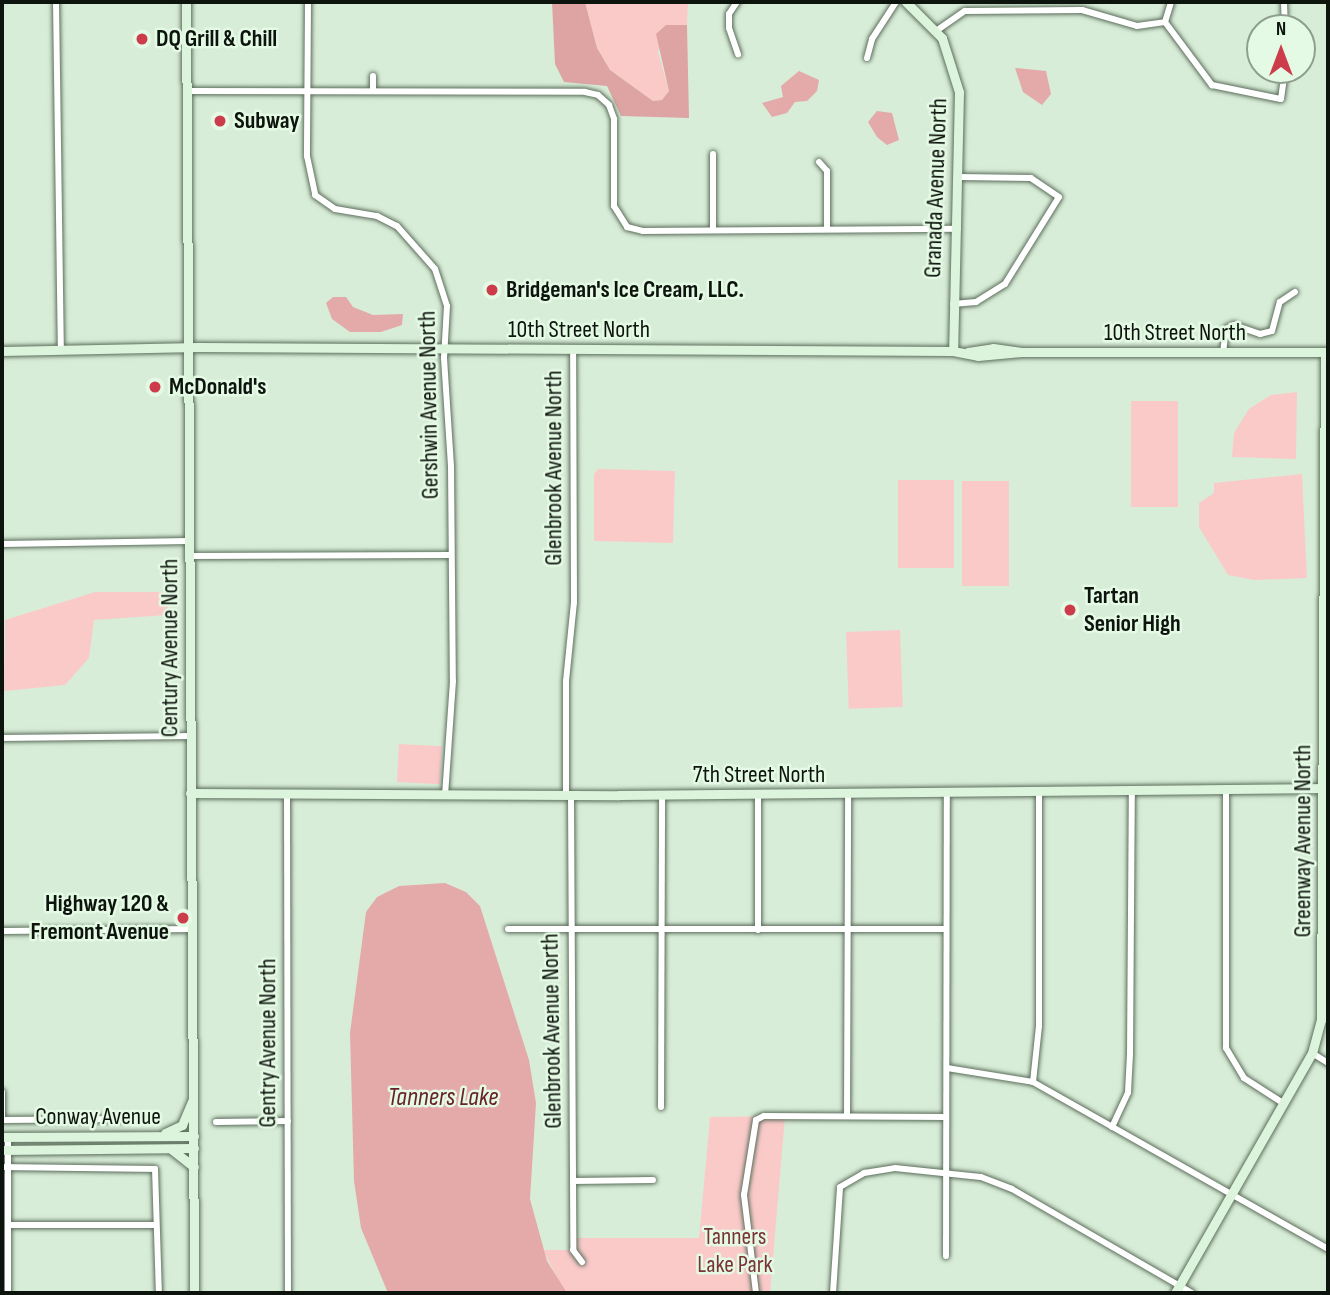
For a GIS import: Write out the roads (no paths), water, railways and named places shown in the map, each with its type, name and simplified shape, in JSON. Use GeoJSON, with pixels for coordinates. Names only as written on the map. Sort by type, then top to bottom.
{"type":"FeatureCollection","features":[{"type":"Feature","properties":{"kind":"street"},"geometry":{"type":"LineString","coordinates":[[56,2],[61,350]]}},
{"type":"Feature","properties":{"kind":"street","name":"Century Avenue North"},"geometry":{"type":"LineString","coordinates":[[186,2],[194,1293]]}},
{"type":"Feature","properties":{"kind":"street"},"geometry":{"type":"LineString","coordinates":[[308,2],[309,90]]}},
{"type":"Feature","properties":{"kind":"street"},"geometry":{"type":"LineString","coordinates":[[737,2],[729,15],[729,28],[738,54]]}},
{"type":"Feature","properties":{"kind":"street"},"geometry":{"type":"LineString","coordinates":[[867,58],[872,39],[895,2]]}},
{"type":"Feature","properties":{"kind":"street","name":"Granada Avenue North"},"geometry":{"type":"LineString","coordinates":[[906,2],[936,31],[955,67],[959,92],[958,229],[953,351]]}},
{"type":"Feature","properties":{"kind":"street"},"geometry":{"type":"LineString","coordinates":[[1164,22],[1171,2]]}},
{"type":"Feature","properties":{"kind":"street"},"geometry":{"type":"LineString","coordinates":[[936,31],[965,11],[983,9],[1082,10],[1137,26],[1164,22]]}},
{"type":"Feature","properties":{"kind":"street"},"geometry":{"type":"LineString","coordinates":[[1164,22],[1212,85],[1281,99],[1283,84]]}},
{"type":"Feature","properties":{"kind":"street"},"geometry":{"type":"LineString","coordinates":[[373,76],[373,91]]}},
{"type":"Feature","properties":{"kind":"street","name":"Gershwin Avenue North"},"geometry":{"type":"LineString","coordinates":[[309,90],[307,156],[315,195],[335,209],[377,216],[397,226],[435,269],[447,306],[453,681],[445,794]]}},
{"type":"Feature","properties":{"kind":"street"},"geometry":{"type":"LineString","coordinates":[[188,91],[589,93],[609,105],[614,119],[614,206],[618,219],[626,226],[649,231],[958,229]]}},
{"type":"Feature","properties":{"kind":"street"},"geometry":{"type":"LineString","coordinates":[[713,154],[713,230]]}},
{"type":"Feature","properties":{"kind":"street"},"geometry":{"type":"LineString","coordinates":[[819,162],[827,171],[827,229]]}},
{"type":"Feature","properties":{"kind":"street"},"geometry":{"type":"LineString","coordinates":[[953,304],[976,302],[1005,284],[1059,197],[1031,178],[959,177]]}},
{"type":"Feature","properties":{"kind":"street"},"geometry":{"type":"LineString","coordinates":[[1223,353],[1226,329],[1234,325],[1260,334],[1272,331],[1280,302],[1295,292]]}},
{"type":"Feature","properties":{"kind":"street","name":"10th Street North"},"geometry":{"type":"LineString","coordinates":[[2,351],[189,347],[968,352],[1002,348],[1022,352],[1327,352]]}},
{"type":"Feature","properties":{"kind":"street","name":"Glenbrook Avenue North"},"geometry":{"type":"LineString","coordinates":[[573,349],[574,602],[566,681],[573,1252],[582,1262]]}},
{"type":"Feature","properties":{"kind":"street","name":"Greenway Avenue North"},"geometry":{"type":"LineString","coordinates":[[1177,1289],[1312,1053],[1321,1020],[1327,352]]}},
{"type":"Feature","properties":{"kind":"street"},"geometry":{"type":"LineString","coordinates":[[2,544],[189,541]]}},
{"type":"Feature","properties":{"kind":"street"},"geometry":{"type":"LineString","coordinates":[[189,555],[451,555]]}},
{"type":"Feature","properties":{"kind":"street"},"geometry":{"type":"LineString","coordinates":[[2,738],[190,736]]}},
{"type":"Feature","properties":{"kind":"street"},"geometry":{"type":"LineString","coordinates":[[1112,1127],[1128,1092],[1132,787]]}},
{"type":"Feature","properties":{"kind":"street","name":"7th Street North"},"geometry":{"type":"LineString","coordinates":[[190,793],[662,795],[947,793],[1132,787],[1325,788]]}},
{"type":"Feature","properties":{"kind":"street"},"geometry":{"type":"LineString","coordinates":[[1033,1082],[1040,1026],[1039,788]]}},
{"type":"Feature","properties":{"kind":"street"},"geometry":{"type":"LineString","coordinates":[[1226,788],[1226,1048],[1244,1078],[1283,1103]]}},
{"type":"Feature","properties":{"kind":"street","name":"Gentry Avenue North"},"geometry":{"type":"LineString","coordinates":[[287,793],[288,1293]]}},
{"type":"Feature","properties":{"kind":"street"},"geometry":{"type":"LineString","coordinates":[[947,793],[947,1256]]}},
{"type":"Feature","properties":{"kind":"street"},"geometry":{"type":"LineString","coordinates":[[758,794],[758,930]]}},
{"type":"Feature","properties":{"kind":"street"},"geometry":{"type":"LineString","coordinates":[[846,1116],[848,794]]}},
{"type":"Feature","properties":{"kind":"street"},"geometry":{"type":"LineString","coordinates":[[661,1107],[662,795]]}},
{"type":"Feature","properties":{"kind":"street"},"geometry":{"type":"LineString","coordinates":[[2,931],[192,929]]}},
{"type":"Feature","properties":{"kind":"street"},"geometry":{"type":"LineString","coordinates":[[508,929],[946,929]]}},
{"type":"Feature","properties":{"kind":"street"},"geometry":{"type":"LineString","coordinates":[[1312,1053],[1328,1063]]}},
{"type":"Feature","properties":{"kind":"street"},"geometry":{"type":"LineString","coordinates":[[947,1068],[1033,1082],[1328,1249]]}},
{"type":"Feature","properties":{"kind":"street"},"geometry":{"type":"LineString","coordinates":[[2,1092],[2,1120],[126,1119]]}},
{"type":"Feature","properties":{"kind":"street"},"geometry":{"type":"LineString","coordinates":[[156,1136],[182,1125],[194,1096]]}},
{"type":"Feature","properties":{"kind":"street"},"geometry":{"type":"LineString","coordinates":[[756,1293],[746,1227],[745,1183],[753,1124],[767,1116],[947,1117]]}},
{"type":"Feature","properties":{"kind":"street"},"geometry":{"type":"LineString","coordinates":[[216,1122],[288,1121]]}},
{"type":"Feature","properties":{"kind":"street"},"geometry":{"type":"LineString","coordinates":[[5,1136],[8,1293]]}},
{"type":"Feature","properties":{"kind":"street","name":"Conway Avenue"},"geometry":{"type":"LineString","coordinates":[[5,1136],[194,1136]]}},
{"type":"Feature","properties":{"kind":"street","name":"Conway Avenue"},"geometry":{"type":"LineString","coordinates":[[5,1150],[194,1147]]}},
{"type":"Feature","properties":{"kind":"street"},"geometry":{"type":"LineString","coordinates":[[166,1148],[194,1167]]}},
{"type":"Feature","properties":{"kind":"street"},"geometry":{"type":"LineString","coordinates":[[5,1167],[155,1169],[159,1293]]}},
{"type":"Feature","properties":{"kind":"street"},"geometry":{"type":"LineString","coordinates":[[833,1293],[840,1187],[848,1178],[895,1168],[981,1177],[1012,1189],[1177,1289],[1192,1293]]}},
{"type":"Feature","properties":{"kind":"street"},"geometry":{"type":"LineString","coordinates":[[573,1181],[653,1180]]}},
{"type":"Feature","properties":{"kind":"street"},"geometry":{"type":"LineString","coordinates":[[8,1225],[156,1225]]}},
{"type":"Feature","properties":{"kind":"water"},"geometry":{"type":"Polygon","coordinates":[[[1015,68],[1046,71],[1051,94],[1042,105],[1023,92],[1015,68]]]}},
{"type":"Feature","properties":{"kind":"water"},"geometry":{"type":"Polygon","coordinates":[[[799,71],[819,80],[817,91],[807,101],[795,102],[787,113],[772,117],[762,103],[783,97],[781,86],[799,71]]]}},
{"type":"Feature","properties":{"kind":"water"},"geometry":{"type":"Polygon","coordinates":[[[877,111],[892,113],[899,140],[887,145],[877,137],[868,122],[877,111]]]}},
{"type":"Feature","properties":{"kind":"water"},"geometry":{"type":"Polygon","coordinates":[[[333,297],[346,297],[353,307],[373,315],[403,314],[402,325],[381,332],[350,332],[332,319],[326,303],[333,297]]]}},
{"type":"Feature","properties":{"kind":"water","name":"Tanners Lake"},"geometry":{"type":"Polygon","coordinates":[[[445,883],[466,892],[480,906],[529,1060],[536,1103],[530,1199],[547,1261],[567,1293],[388,1293],[361,1228],[354,1181],[350,1033],[366,912],[377,897],[399,886],[445,883]]]}},
{"type":"Feature","properties":{"kind":"place","name":"DQ Grill & Chill"},"geometry":{"type":"Point","coordinates":[142,39]}},
{"type":"Feature","properties":{"kind":"place","name":"Subway"},"geometry":{"type":"Point","coordinates":[220,121]}},
{"type":"Feature","properties":{"kind":"place","name":"Bridgeman's Ice Cream, LLC."},"geometry":{"type":"Point","coordinates":[492,290]}},
{"type":"Feature","properties":{"kind":"place","name":"McDonald's"},"geometry":{"type":"Point","coordinates":[155,387]}},
{"type":"Feature","properties":{"kind":"place","name":"Tartan Senior High"},"geometry":{"type":"Point","coordinates":[1070,610]}},
{"type":"Feature","properties":{"kind":"place","name":"Highway 120 & Fremont Avenue"},"geometry":{"type":"Point","coordinates":[183,918]}},
{"type":"Feature","properties":{"kind":"park label","name":"Tanners Lake Park"},"geometry":{"type":"Point","coordinates":[735,1251]}}]}
